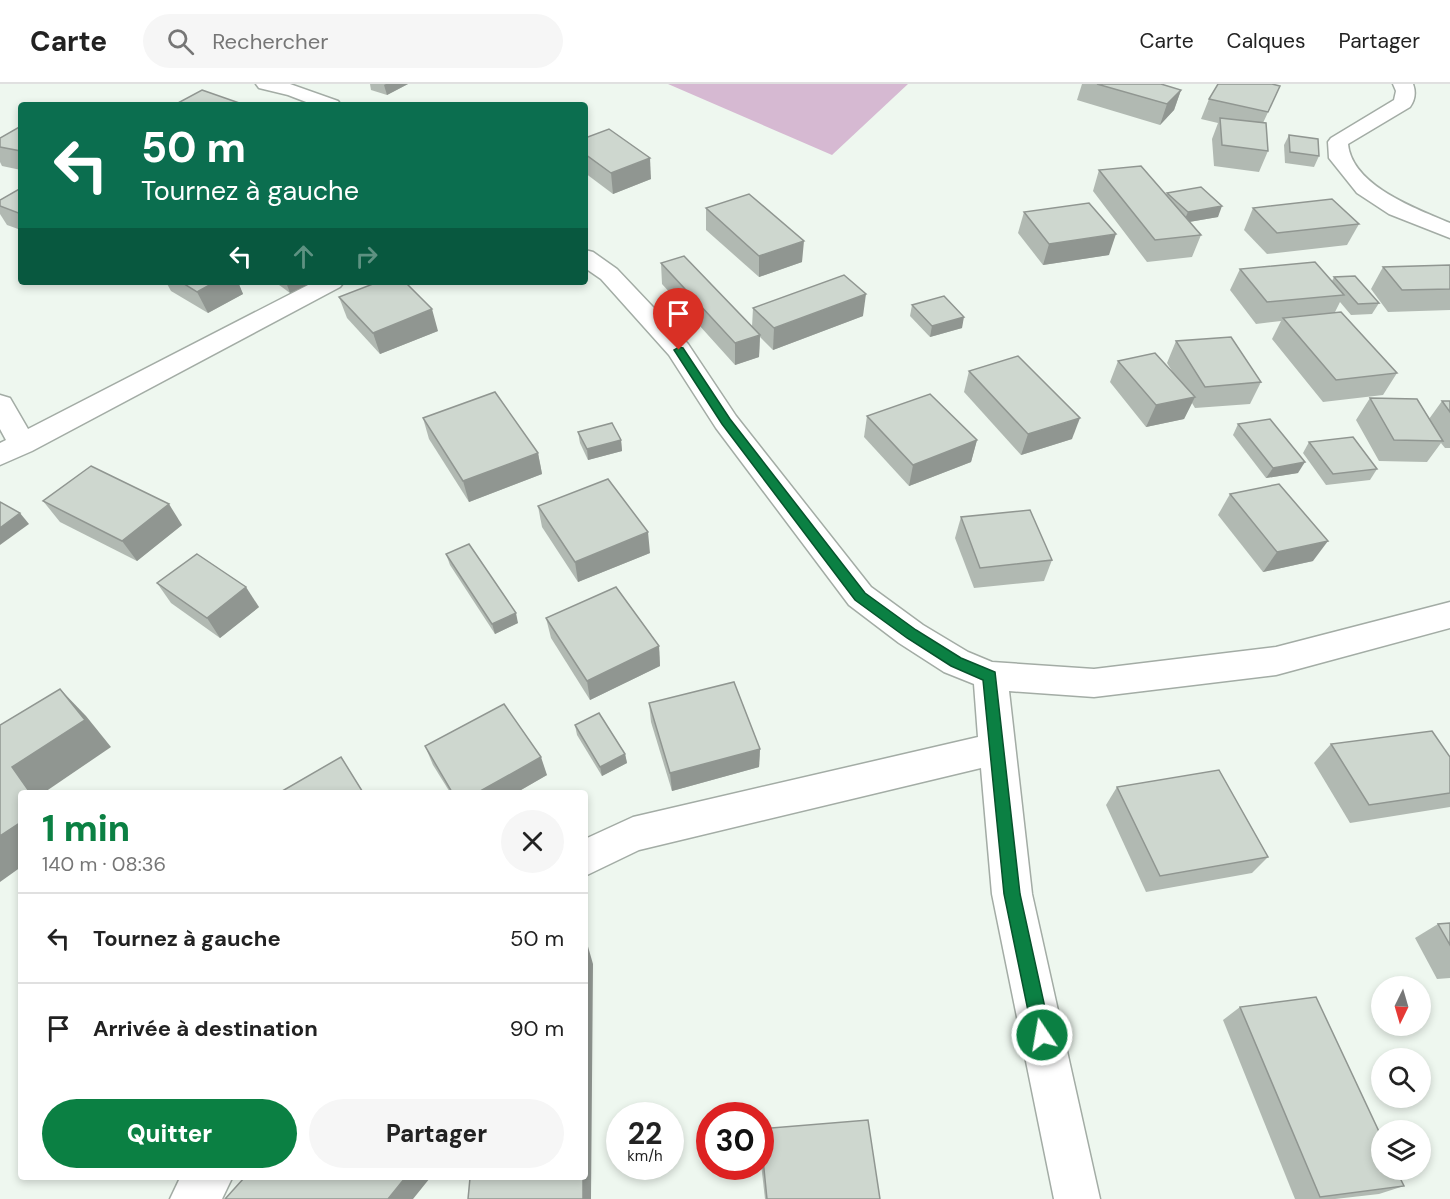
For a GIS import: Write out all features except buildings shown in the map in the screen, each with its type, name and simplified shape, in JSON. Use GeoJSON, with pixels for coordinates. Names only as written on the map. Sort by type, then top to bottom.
{"type":"FeatureCollection","features":[{"type":"Feature","properties":{"kind":"street"},"geometry":{"type":"LineString","coordinates":[[266,84],[295,91],[323,102]]}},
{"type":"Feature","properties":{"kind":"street"},"geometry":{"type":"LineString","coordinates":[[1403,84],[1406,91],[1403,103],[1338,142],[1339,158],[1365,188],[1397,209],[1450,231]]}},
{"type":"Feature","properties":{"kind":"street"},"geometry":{"type":"LineString","coordinates":[[588,259],[609,274],[679,350],[726,422],[860,596],[912,634],[956,662],[990,676],[1094,684],[1276,661],[1450,615]]}},
{"type":"Feature","properties":{"kind":"street"},"geometry":{"type":"LineString","coordinates":[[0,404],[11,450],[326,285]]}},
{"type":"Feature","properties":{"kind":"street"},"geometry":{"type":"LineString","coordinates":[[990,676],[1012,894],[1077,1199]]}},
{"type":"Feature","properties":{"kind":"street"},"geometry":{"type":"LineString","coordinates":[[588,856],[633,834],[999,748]]}},
{"type":"Feature","properties":{"kind":"street"},"geometry":{"type":"LineString","coordinates":[[193,1199],[207,1180]]}},
{"type":"Feature","properties":{"kind":"shaded area"},"geometry":{"type":"Polygon","coordinates":[[[668,84],[908,84],[832,155],[668,84]]]}},
{"type":"Feature","properties":{"kind":"route"},"geometry":{"type":"LineString","coordinates":[[679,350],[726,422],[860,596],[912,634],[956,662],[990,676],[1012,894],[1042,1035]]}}]}
